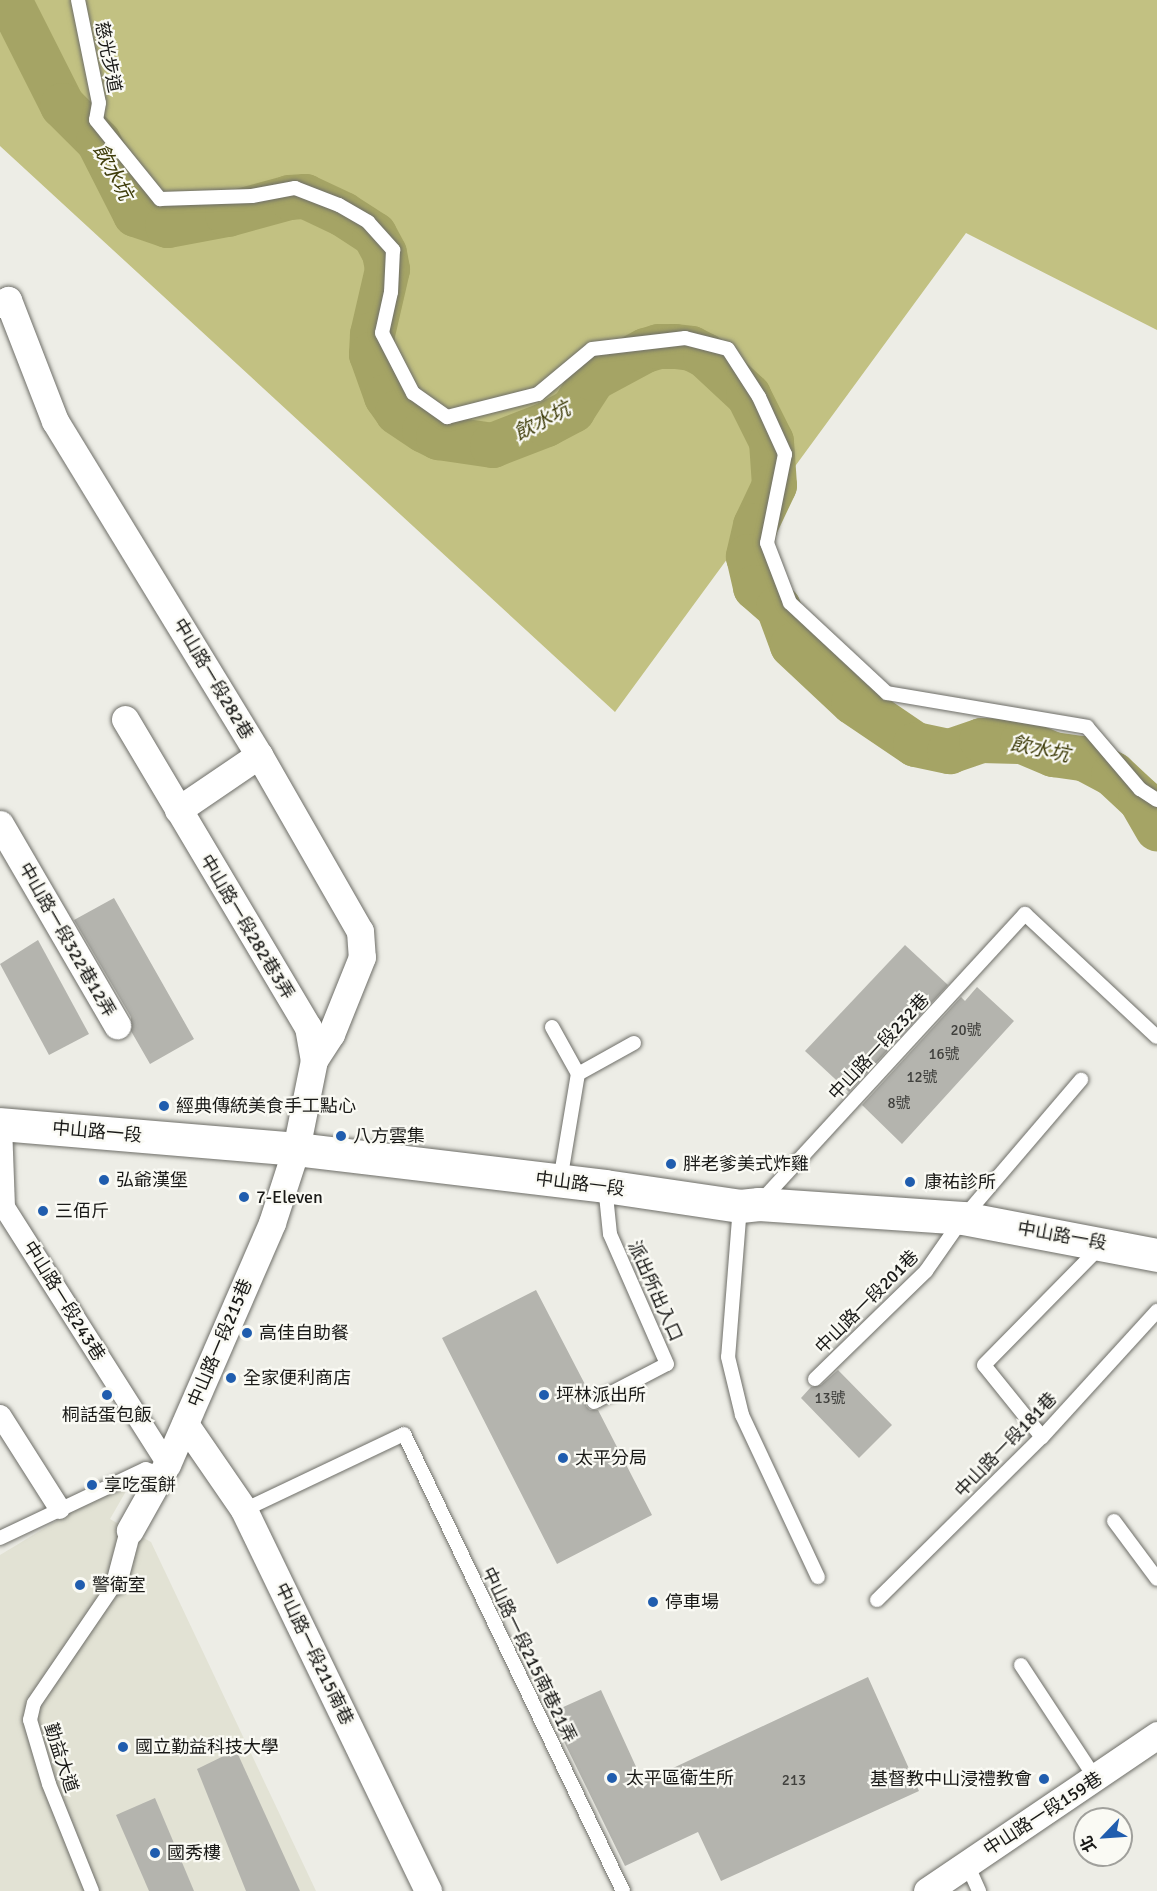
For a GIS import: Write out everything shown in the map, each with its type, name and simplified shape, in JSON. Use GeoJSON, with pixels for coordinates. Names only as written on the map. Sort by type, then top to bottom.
{"type":"FeatureCollection","features":[{"type":"Feature","properties":{"kind":"main road","name":"中山路一段"},"geometry":{"type":"LineString","coordinates":[[1,1125],[296,1149],[749,1205],[963,1218],[1157,1255]]}},
{"type":"Feature","properties":{"kind":"street","name":"中山路一段282巷"},"geometry":{"type":"LineString","coordinates":[[4,302],[55,421],[259,755],[360,931],[363,957],[331,1034],[314,1060]]}},
{"type":"Feature","properties":{"kind":"street","name":"中山路一段282巷3弄"},"geometry":{"type":"LineString","coordinates":[[125,719],[308,1027],[314,1060],[296,1149]]}},
{"type":"Feature","properties":{"kind":"street"},"geometry":{"type":"LineString","coordinates":[[178,810],[259,755]]}},
{"type":"Feature","properties":{"kind":"street","name":"中山路一段322巷12弄"},"geometry":{"type":"LineString","coordinates":[[0,824],[117,1025]]}},
{"type":"Feature","properties":{"kind":"street","name":"中山路一段243巷"},"geometry":{"type":"LineString","coordinates":[[1,1125],[2,1208],[165,1470]]}},
{"type":"Feature","properties":{"kind":"street","name":"中山路一段215巷"},"geometry":{"type":"LineString","coordinates":[[130,1530],[165,1470],[272,1222],[296,1149]]}},
{"type":"Feature","properties":{"kind":"street"},"geometry":{"type":"LineString","coordinates":[[0,1415],[59,1508]]}},
{"type":"Feature","properties":{"kind":"street","name":"中山路一段215南巷"},"geometry":{"type":"LineString","coordinates":[[185,1424],[244,1510],[428,1891]]}},
{"type":"Feature","properties":{"kind":"street"},"geometry":{"type":"LineString","coordinates":[[116,1583],[130,1530]]}},
{"type":"Feature","properties":{"kind":"street","name":"中山路一段159巷"},"geometry":{"type":"LineString","coordinates":[[927,1891],[1096,1779],[1157,1735]]}},
{"type":"Feature","properties":{"kind":"lane","name":"慈光步道"},"geometry":{"type":"LineString","coordinates":[[78,0],[99,103],[96,120],[160,199],[252,196],[295,189],[339,205],[368,222],[393,250],[391,292],[382,333],[413,393],[447,417],[538,394],[592,349],[685,338],[728,349],[759,397],[785,454],[767,543],[790,603],[887,693],[1088,727],[1140,789],[1157,800]]}},
{"type":"Feature","properties":{"kind":"lane","name":"中山路一段232巷"},"geometry":{"type":"LineString","coordinates":[[749,1205],[1025,914],[1157,1037]]}},
{"type":"Feature","properties":{"kind":"lane"},"geometry":{"type":"LineString","coordinates":[[552,1027],[578,1074],[560,1181]]}},
{"type":"Feature","properties":{"kind":"lane"},"geometry":{"type":"LineString","coordinates":[[578,1074],[634,1043]]}},
{"type":"Feature","properties":{"kind":"lane","name":"中山路一段201巷"},"geometry":{"type":"LineString","coordinates":[[815,1379],[926,1271],[963,1218],[1081,1080]]}},
{"type":"Feature","properties":{"kind":"lane","name":"派出所出入口"},"geometry":{"type":"LineString","coordinates":[[594,1402],[667,1364],[610,1234],[605,1186]]}},
{"type":"Feature","properties":{"kind":"lane"},"geometry":{"type":"LineString","coordinates":[[749,1205],[728,1357],[742,1415],[818,1576]]}},
{"type":"Feature","properties":{"kind":"lane"},"geometry":{"type":"LineString","coordinates":[[1042,1437],[984,1365],[1104,1244]]}},
{"type":"Feature","properties":{"kind":"lane","name":"中山路一段181巷"},"geometry":{"type":"LineString","coordinates":[[877,1600],[1042,1437],[1157,1311]]}},
{"type":"Feature","properties":{"kind":"lane","name":"中山路一段215南巷21弄"},"geometry":{"type":"LineString","coordinates":[[244,1510],[402,1435],[623,1891]]}},
{"type":"Feature","properties":{"kind":"lane"},"geometry":{"type":"LineString","coordinates":[[0,1538],[146,1468],[165,1470]]}},
{"type":"Feature","properties":{"kind":"lane"},"geometry":{"type":"LineString","coordinates":[[1114,1521],[1157,1579]]}},
{"type":"Feature","properties":{"kind":"lane","name":"勤益大道"},"geometry":{"type":"LineString","coordinates":[[92,1891],[49,1784],[30,1720],[34,1702],[116,1583]]}},
{"type":"Feature","properties":{"kind":"lane"},"geometry":{"type":"LineString","coordinates":[[1021,1665],[1096,1779]]}},
{"type":"Feature","properties":{"kind":"lane"},"geometry":{"type":"LineString","coordinates":[[967,1864],[979,1891]]}},
{"type":"Feature","properties":{"kind":"shaded area"},"geometry":{"type":"Polygon","coordinates":[[[0,0],[1157,0],[1157,330],[966,233],[615,712],[0,146],[0,0]]]}},
{"type":"Feature","properties":{"kind":"shaded area","name":"國立勤益科技大學"},"geometry":{"type":"Polygon","coordinates":[[[129,1486],[110,1519],[151,1542],[316,1891],[0,1891],[0,1555],[91,1500],[115,1488],[129,1486]]]}},
{"type":"Feature","properties":{"kind":"building"},"geometry":{"type":"Polygon","coordinates":[[[114,898],[194,1039],[150,1064],[131,1031],[131,1017],[74,920],[114,898]]]}},
{"type":"Feature","properties":{"kind":"building"},"geometry":{"type":"Polygon","coordinates":[[[38,940],[89,1034],[49,1055],[0,964],[38,940]]]}},
{"type":"Feature","properties":{"kind":"building"},"geometry":{"type":"Polygon","coordinates":[[[905,945],[948,985],[849,1092],[805,1051],[905,945]]]}},
{"type":"Feature","properties":{"kind":"building"},"geometry":{"type":"Polygon","coordinates":[[[977,987],[1014,1021],[902,1144],[862,1105],[961,997],[965,1001],[977,987]]]}},
{"type":"Feature","properties":{"kind":"building","name":"太平分局"},"geometry":{"type":"Polygon","coordinates":[[[536,1290],[590,1394],[586,1398],[586,1406],[590,1410],[598,1410],[652,1515],[557,1564],[442,1338],[536,1290]]]}},
{"type":"Feature","properties":{"kind":"building"},"geometry":{"type":"Polygon","coordinates":[[[838,1370],[892,1425],[859,1458],[801,1398],[811,1387],[821,1385],[838,1370]]]}},
{"type":"Feature","properties":{"kind":"building"},"geometry":{"type":"Polygon","coordinates":[[[868,1677],[919,1791],[721,1881],[698,1832],[625,1866],[550,1713],[601,1690],[643,1782],[868,1677]]]}},
{"type":"Feature","properties":{"kind":"building"},"geometry":{"type":"Polygon","coordinates":[[[236,1750],[300,1891],[246,1891],[197,1769],[236,1750]]]}},
{"type":"Feature","properties":{"kind":"building","name":"國秀樓"},"geometry":{"type":"Polygon","coordinates":[[[155,1798],[194,1891],[149,1891],[116,1815],[155,1798]]]}},
{"type":"Feature","properties":{"kind":"waterway","name":"飲水坑"},"geometry":{"type":"LineString","coordinates":[[9,0],[62,105],[98,141],[135,214],[167,225],[227,214],[289,197],[305,196],[343,214],[374,234],[384,253],[387,269],[372,334],[371,354],[386,396],[397,412],[424,430],[438,437],[492,445],[546,424],[572,410],[593,378],[645,350],[658,346],[675,346],[691,348],[705,355],[748,395],[771,441],[774,485],[755,525],[748,556],[755,587],[778,607],[792,645],[853,702],[915,744],[949,751],[981,740],[1022,741],[1053,754],[1083,758],[1113,774],[1140,799],[1157,829]]}},
{"type":"Feature","properties":{"kind":"place","name":"經典傳統美食手工點心"},"geometry":{"type":"Point","coordinates":[164,1106]}},
{"type":"Feature","properties":{"kind":"place","name":"八方雲集"},"geometry":{"type":"Point","coordinates":[341,1136]}},
{"type":"Feature","properties":{"kind":"place","name":"胖老爹美式炸雞"},"geometry":{"type":"Point","coordinates":[671,1164]}},
{"type":"Feature","properties":{"kind":"place","name":"弘爺漢堡"},"geometry":{"type":"Point","coordinates":[104,1180]}},
{"type":"Feature","properties":{"kind":"place","name":"康祐診所"},"geometry":{"type":"Point","coordinates":[910,1182]}},
{"type":"Feature","properties":{"kind":"place","name":"7-Eleven"},"geometry":{"type":"Point","coordinates":[244,1197]}},
{"type":"Feature","properties":{"kind":"place","name":"三佰斤"},"geometry":{"type":"Point","coordinates":[43,1211]}},
{"type":"Feature","properties":{"kind":"place","name":"高佳自助餐"},"geometry":{"type":"Point","coordinates":[247,1333]}},
{"type":"Feature","properties":{"kind":"place","name":"全家便利商店"},"geometry":{"type":"Point","coordinates":[231,1378]}},
{"type":"Feature","properties":{"kind":"place","name":"桐話蛋包飯"},"geometry":{"type":"Point","coordinates":[107,1395]}},
{"type":"Feature","properties":{"kind":"place","name":"坪林派出所"},"geometry":{"type":"Point","coordinates":[544,1395]}},
{"type":"Feature","properties":{"kind":"place","name":"太平分局"},"geometry":{"type":"Point","coordinates":[563,1458]}},
{"type":"Feature","properties":{"kind":"place","name":"享吃蛋餅"},"geometry":{"type":"Point","coordinates":[92,1485]}},
{"type":"Feature","properties":{"kind":"place","name":"警衛室"},"geometry":{"type":"Point","coordinates":[80,1585]}},
{"type":"Feature","properties":{"kind":"place","name":"停車場"},"geometry":{"type":"Point","coordinates":[653,1602]}},
{"type":"Feature","properties":{"kind":"place","name":"國立勤益科技大學"},"geometry":{"type":"Point","coordinates":[123,1747]}},
{"type":"Feature","properties":{"kind":"place","name":"太平區衛生所"},"geometry":{"type":"Point","coordinates":[612,1778]}},
{"type":"Feature","properties":{"kind":"place","name":"基督教中山浸禮教會"},"geometry":{"type":"Point","coordinates":[1044,1779]}},
{"type":"Feature","properties":{"kind":"place","name":"國秀樓"},"geometry":{"type":"Point","coordinates":[155,1853]}}]}
